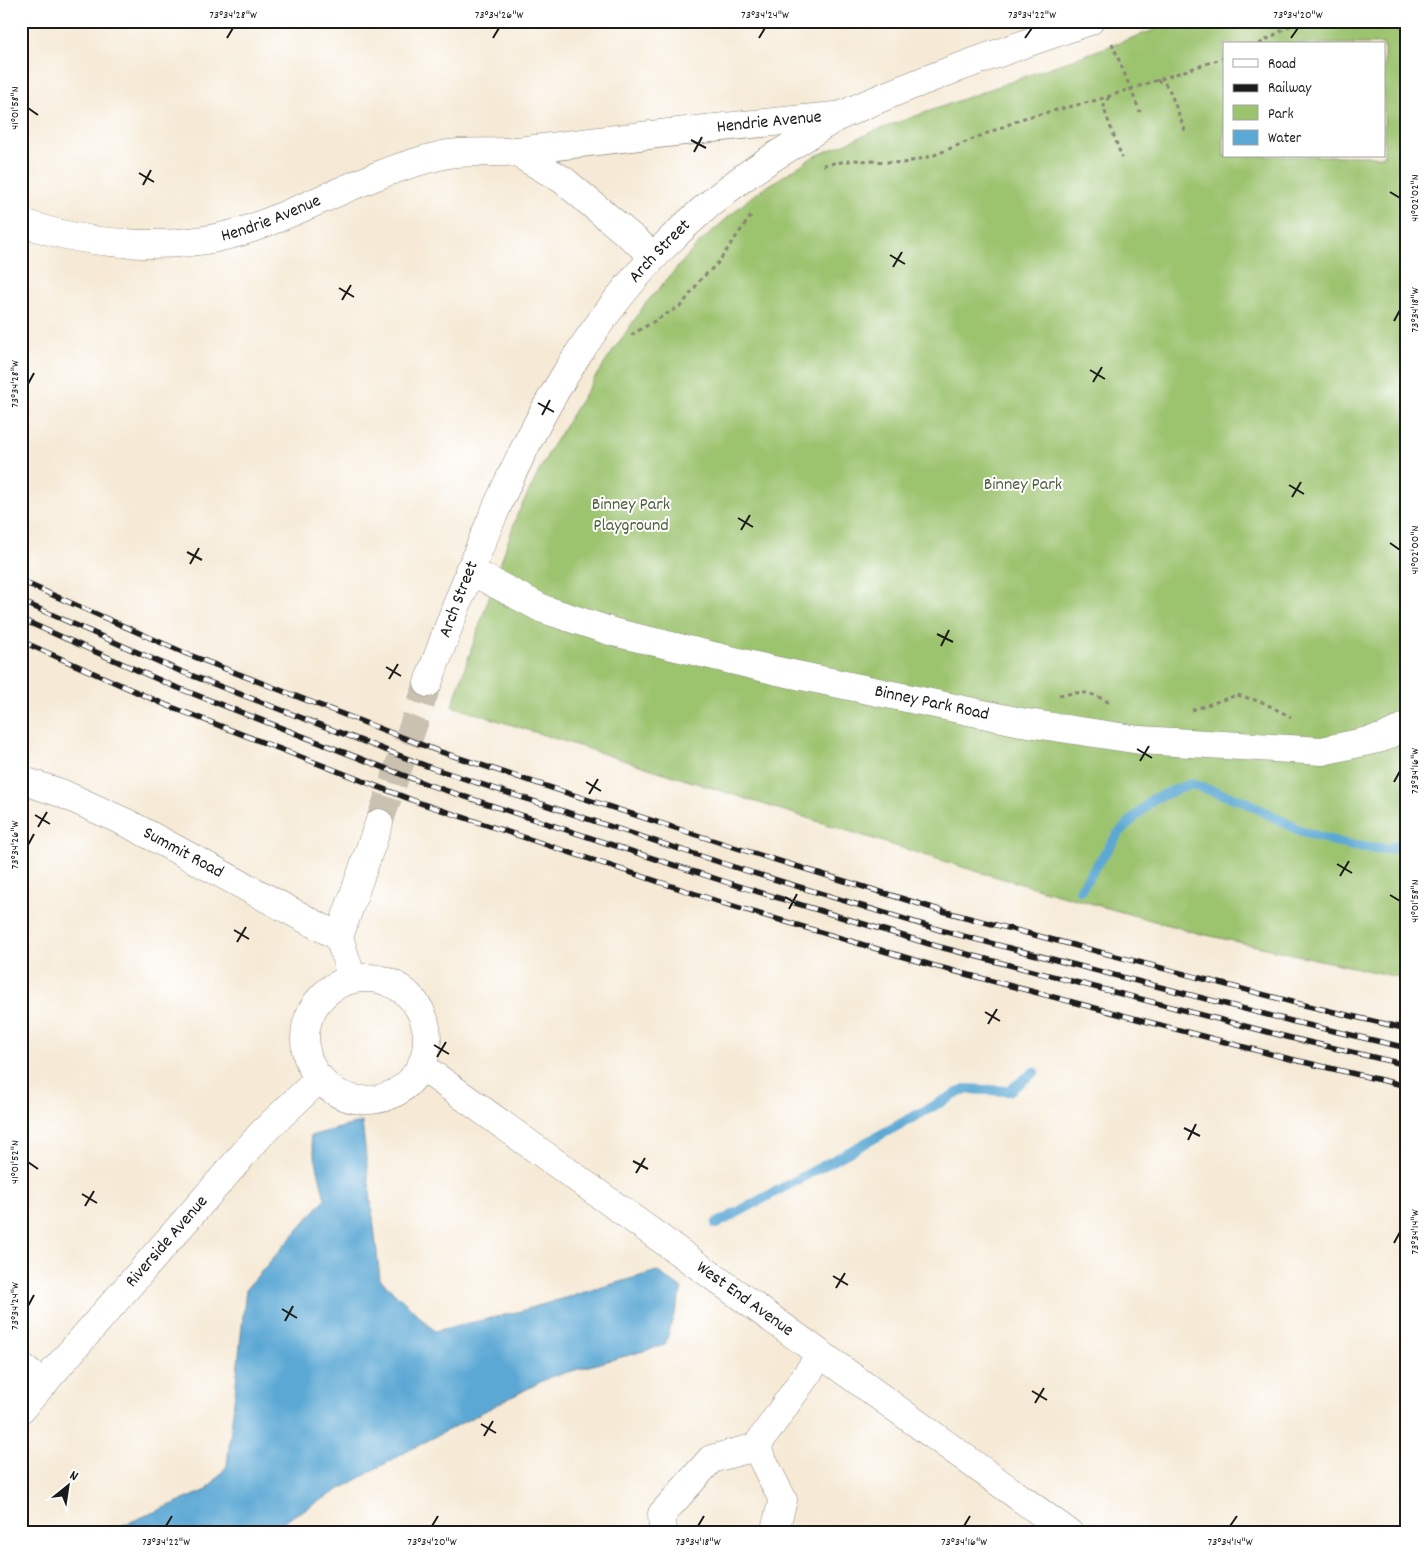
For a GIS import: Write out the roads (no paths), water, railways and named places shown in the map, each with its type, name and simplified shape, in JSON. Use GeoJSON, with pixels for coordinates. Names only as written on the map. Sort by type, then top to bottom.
{"type":"FeatureCollection","features":[{"type":"Feature","properties":{"kind":"street","name":"Arch Street"},"geometry":{"type":"LineString","coordinates":[[428,683],[468,570],[522,449],[559,384],[609,308],[675,234],[739,180],[776,154],[843,115],[968,64],[1100,30]]}},
{"type":"Feature","properties":{"kind":"street","name":"Hendrie Avenue"},"geometry":{"type":"LineString","coordinates":[[21,222],[93,240],[149,243],[200,241],[250,228],[390,171],[445,154],[514,152],[623,137],[843,115]]}},
{"type":"Feature","properties":{"kind":"street"},"geometry":{"type":"LineString","coordinates":[[514,152],[563,180],[654,256]]}},
{"type":"Feature","properties":{"kind":"street","name":"Binney Park Road"},"geometry":{"type":"LineString","coordinates":[[468,570],[543,609],[613,632],[773,670],[1021,722],[1140,740],[1322,751],[1382,738],[1407,726]]}},
{"type":"Feature","properties":{"kind":"street","name":"Summit Road"},"geometry":{"type":"LineString","coordinates":[[21,780],[60,792],[129,824],[339,938]]}},
{"type":"Feature","properties":{"kind":"street"},"geometry":{"type":"LineString","coordinates":[[352,979],[339,938],[379,823]]}},
{"type":"Feature","properties":{"kind":"street"},"geometry":{"type":"LineString","coordinates":[[352,979],[382,980],[409,995],[419,1007],[428,1036],[421,1066],[409,1082],[393,1094],[374,1099],[354,1098],[335,1091],[320,1078],[310,1063],[306,1046],[306,1028],[311,1011],[321,997],[335,986],[352,979]]}},
{"type":"Feature","properties":{"kind":"street","name":"West End Avenue"},"geometry":{"type":"LineString","coordinates":[[421,1066],[1066,1532]]}},
{"type":"Feature","properties":{"kind":"street","name":"Riverside Avenue"},"geometry":{"type":"LineString","coordinates":[[21,1409],[262,1134],[320,1078]]}},
{"type":"Feature","properties":{"kind":"street"},"geometry":{"type":"LineString","coordinates":[[663,1533],[662,1514],[711,1459],[756,1447],[821,1354]]}},
{"type":"Feature","properties":{"kind":"street"},"geometry":{"type":"LineString","coordinates":[[21,1367],[44,1384]]}},
{"type":"Feature","properties":{"kind":"street"},"geometry":{"type":"LineString","coordinates":[[756,1447],[784,1500],[774,1533]]}},
{"type":"Feature","properties":{"kind":"water"},"geometry":{"type":"Polygon","coordinates":[[[362,1122],[380,1279],[435,1331],[517,1312],[657,1271],[682,1289],[665,1345],[550,1377],[402,1454],[263,1533],[104,1533],[207,1490],[227,1466],[246,1289],[325,1199],[310,1136],[362,1122]]]}},
{"type":"Feature","properties":{"kind":"waterway"},"geometry":{"type":"LineString","coordinates":[[1080,890],[1118,834],[1153,799],[1191,784],[1243,801],[1303,832],[1348,845],[1387,849],[1407,842]]}},
{"type":"Feature","properties":{"kind":"waterway"},"geometry":{"type":"LineString","coordinates":[[716,1224],[965,1089],[1009,1091],[1034,1072]]}},
{"type":"Feature","properties":{"kind":"tunnel"},"geometry":{"type":"LineString","coordinates":[[379,823],[428,683]]}},
{"type":"Feature","properties":{"kind":"railway"},"geometry":{"type":"LineString","coordinates":[[21,581],[187,654],[438,751],[740,849],[946,912],[1300,1004],[1407,1029]]}},
{"type":"Feature","properties":{"kind":"railway"},"geometry":{"type":"LineString","coordinates":[[21,601],[180,671],[432,768],[734,867],[940,930],[1295,1022],[1407,1048]]}},
{"type":"Feature","properties":{"kind":"railway"},"geometry":{"type":"LineString","coordinates":[[21,619],[173,686],[426,784],[729,883],[936,946],[1291,1038],[1407,1065]]}},
{"type":"Feature","properties":{"kind":"railway"},"geometry":{"type":"LineString","coordinates":[[21,641],[166,705],[420,803],[723,903],[931,965],[1286,1058],[1407,1086]]}},
{"type":"Feature","properties":{"kind":"park label","name":"Binney Park"},"geometry":{"type":"Point","coordinates":[1023,485]}},
{"type":"Feature","properties":{"kind":"park label","name":"Binney Park Playground"},"geometry":{"type":"Point","coordinates":[631,515]}}]}
